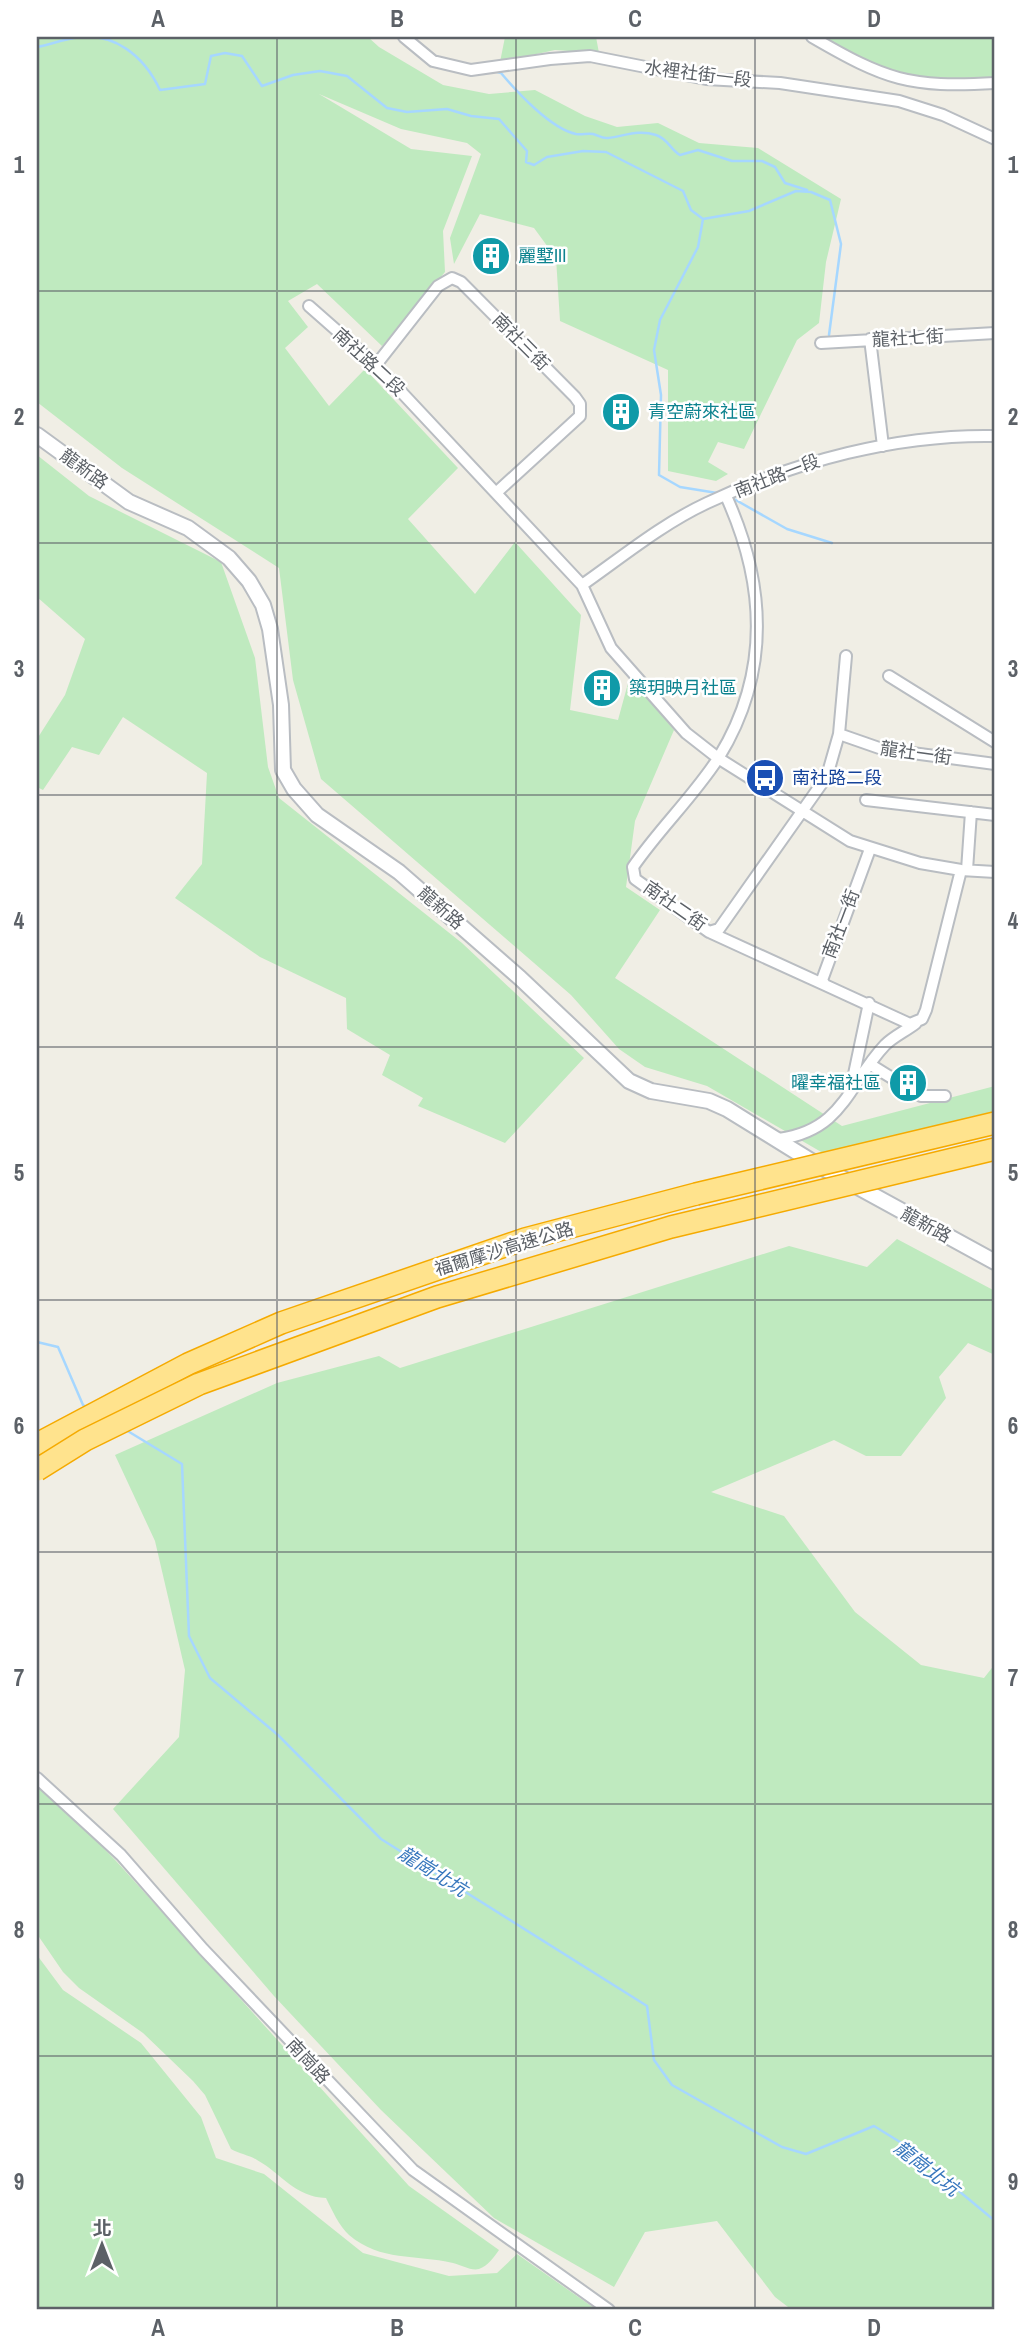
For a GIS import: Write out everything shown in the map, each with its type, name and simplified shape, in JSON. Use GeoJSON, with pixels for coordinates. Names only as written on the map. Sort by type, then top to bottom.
{"type":"FeatureCollection","features":[{"type":"Feature","properties":{"kind":"highway","name":"福爾摩沙高速公路"},"geometry":{"type":"LineString","coordinates":[[37,1444],[188,1364],[281,1322],[525,1239],[696,1194],[995,1123]]}},
{"type":"Feature","properties":{"kind":"highway","name":"福爾摩沙高速公路"},"geometry":{"type":"LineString","coordinates":[[37,1470],[85,1440],[199,1384],[437,1297],[671,1227],[995,1150]]}},
{"type":"Feature","properties":{"kind":"street","name":"水裡社街一段"},"geometry":{"type":"LineString","coordinates":[[404,37],[433,61],[471,70],[551,58],[590,57],[706,79],[780,83],[899,101],[943,115],[995,139]]}},
{"type":"Feature","properties":{"kind":"street"},"geometry":{"type":"LineString","coordinates":[[812,37],[865,68],[895,80],[943,86],[995,83]]}},
{"type":"Feature","properties":{"kind":"street","name":"南社三街"},"geometry":{"type":"LineString","coordinates":[[376,365],[438,286],[452,278],[461,282],[575,397],[580,404],[580,416],[497,492]]}},
{"type":"Feature","properties":{"kind":"street","name":"南社路二段"},"geometry":{"type":"LineString","coordinates":[[309,306],[376,365],[582,585],[611,648],[686,733],[718,758],[805,811],[825,828],[870,849],[964,870],[995,872]]}},
{"type":"Feature","properties":{"kind":"street","name":"龍社七街"},"geometry":{"type":"LineString","coordinates":[[821,344],[870,339],[995,334]]}},
{"type":"Feature","properties":{"kind":"street"},"geometry":{"type":"LineString","coordinates":[[870,339],[883,446]]}},
{"type":"Feature","properties":{"kind":"street","name":"龍新路"},"geometry":{"type":"LineString","coordinates":[[37,435],[129,502],[188,528],[216,546],[249,581],[263,605],[270,629],[281,705],[283,770],[294,789],[317,815],[399,872],[520,978],[629,1081],[650,1091],[709,1101],[779,1139],[816,1164],[995,1262]]}},
{"type":"Feature","properties":{"kind":"street","name":"南社路一段"},"geometry":{"type":"LineString","coordinates":[[582,585],[675,521],[726,496],[820,458],[883,446],[995,436]]}},
{"type":"Feature","properties":{"kind":"street","name":"南社二街"},"geometry":{"type":"LineString","coordinates":[[726,496],[752,565],[757,596],[757,637],[746,700],[718,758],[633,867],[635,879],[709,932],[719,929],[805,811],[827,776],[839,734],[846,656]]}},
{"type":"Feature","properties":{"kind":"street"},"geometry":{"type":"LineString","coordinates":[[889,676],[995,743]]}},
{"type":"Feature","properties":{"kind":"street","name":"龍社一街"},"geometry":{"type":"LineString","coordinates":[[839,734],[882,749],[995,764]]}},
{"type":"Feature","properties":{"kind":"street"},"geometry":{"type":"LineString","coordinates":[[866,800],[995,815]]}},
{"type":"Feature","properties":{"kind":"street"},"geometry":{"type":"LineString","coordinates":[[779,1139],[814,1128],[847,1100],[884,1046],[916,1023],[926,1010],[964,870],[971,812]]}},
{"type":"Feature","properties":{"kind":"street","name":"南社一街"},"geometry":{"type":"LineString","coordinates":[[825,985],[822,974],[870,849]]}},
{"type":"Feature","properties":{"kind":"street"},"geometry":{"type":"LineString","coordinates":[[709,932],[905,1021],[916,1023]]}},
{"type":"Feature","properties":{"kind":"street"},"geometry":{"type":"LineString","coordinates":[[847,1100],[869,1003]]}},
{"type":"Feature","properties":{"kind":"street"},"geometry":{"type":"LineString","coordinates":[[871,1065],[921,1096],[946,1096]]}},
{"type":"Feature","properties":{"kind":"street","name":"南崗路"},"geometry":{"type":"LineString","coordinates":[[37,1778],[121,1855],[203,1949],[407,2164],[609,2310]]}},
{"type":"Feature","properties":{"kind":"green space"},"geometry":{"type":"Polygon","coordinates":[[[37,37],[368,37],[379,47],[443,85],[489,94],[535,90],[585,116],[617,127],[658,123],[699,143],[758,148],[841,199],[826,262],[819,323],[797,340],[744,449],[718,442],[708,462],[728,474],[716,481],[668,471],[668,370],[560,321],[556,258],[534,228],[480,214],[454,264],[450,238],[481,154],[467,143],[401,129],[319,94],[411,149],[472,156],[443,231],[445,272],[382,346],[317,284],[288,301],[308,327],[285,348],[329,406],[365,369],[458,468],[408,519],[475,594],[515,542],[581,615],[570,710],[618,720],[630,676],[674,730],[635,821],[626,887],[660,910],[615,978],[842,1126],[995,1086],[995,1111],[823,1153],[707,1086],[645,1067],[619,1049],[571,995],[321,779],[293,680],[279,568],[122,468],[37,402],[37,37]]]}},
{"type":"Feature","properties":{"kind":"green space"},"geometry":{"type":"Polygon","coordinates":[[[505,37],[596,37],[599,53],[555,50],[500,62],[505,37]]]}},
{"type":"Feature","properties":{"kind":"green space"},"geometry":{"type":"Polygon","coordinates":[[[823,37],[995,37],[995,79],[926,80],[866,67],[823,37]]]}},
{"type":"Feature","properties":{"kind":"green space"},"geometry":{"type":"Polygon","coordinates":[[[37,455],[89,496],[221,562],[255,658],[268,767],[279,798],[462,943],[584,1058],[505,1143],[418,1106],[423,1098],[382,1075],[390,1055],[347,1029],[346,998],[260,957],[175,898],[202,864],[207,773],[123,717],[99,755],[72,747],[43,790],[37,787],[37,739],[65,695],[85,639],[37,597],[37,455]]]}},
{"type":"Feature","properties":{"kind":"green space"},"geometry":{"type":"Polygon","coordinates":[[[897,1239],[995,1291],[995,1355],[968,1343],[939,1377],[946,1398],[901,1456],[866,1456],[834,1440],[711,1492],[784,1516],[855,1612],[921,1665],[984,1678],[995,1664],[995,2310],[792,2310],[775,2297],[717,2221],[645,2232],[614,2287],[494,2218],[381,2110],[274,1996],[113,1809],[179,1737],[185,1670],[155,1541],[115,1455],[277,1383],[379,1356],[400,1368],[789,1246],[867,1267],[897,1239]]]}},
{"type":"Feature","properties":{"kind":"green space"},"geometry":{"type":"Polygon","coordinates":[[[37,1779],[117,1862],[409,2186],[499,2250],[488,2264],[473,2269],[439,2260],[399,2256],[373,2250],[361,2244],[342,2227],[326,2198],[306,2194],[257,2160],[231,2149],[205,2095],[193,2081],[143,2033],[79,1988],[63,1972],[37,1934],[37,1779]]]}},
{"type":"Feature","properties":{"kind":"green space"},"geometry":{"type":"Polygon","coordinates":[[[37,1955],[63,1990],[141,2043],[201,2117],[216,2158],[264,2174],[363,2253],[449,2276],[497,2273],[517,2254],[597,2310],[37,2310],[37,1955]]]}},
{"type":"Feature","properties":{"kind":"waterway"},"geometry":{"type":"LineString","coordinates":[[37,47],[89,37],[115,42],[136,57],[160,90],[205,84],[211,56],[225,53],[242,56],[262,86],[293,75],[320,71],[347,76],[387,108],[407,112],[447,109],[471,116],[499,119],[527,151],[526,162],[534,165],[547,157],[583,151],[606,152],[683,191],[691,210],[703,219],[749,211],[796,191],[811,192],[830,200],[841,244],[829,335]]}},
{"type":"Feature","properties":{"kind":"waterway"},"geometry":{"type":"LineString","coordinates":[[494,71],[501,73],[546,118],[566,131],[606,138],[649,133],[663,139],[680,155],[698,150],[732,161],[762,161],[775,167],[785,183],[807,190]]}},
{"type":"Feature","properties":{"kind":"waterway"},"geometry":{"type":"LineString","coordinates":[[703,219],[698,247],[660,320],[654,350],[661,395],[659,475],[680,487],[717,493]]}},
{"type":"Feature","properties":{"kind":"waterway"},"geometry":{"type":"LineString","coordinates":[[734,499],[787,529],[832,543]]}},
{"type":"Feature","properties":{"kind":"waterway","name":"龍崗北坑"},"geometry":{"type":"LineString","coordinates":[[37,1342],[58,1347],[83,1405],[87,1407]]}},
{"type":"Feature","properties":{"kind":"waterway","name":"龍崗北坑"},"geometry":{"type":"LineString","coordinates":[[126,1430],[182,1464],[189,1636],[210,1678],[278,1735],[381,1839],[647,2006],[654,2060],[672,2085],[782,2147],[806,2154],[874,2126],[900,2142],[995,2221]]}},
{"type":"Feature","properties":{"kind":"place","name":"麗墅III"},"geometry":{"type":"Point","coordinates":[491,256]}},
{"type":"Feature","properties":{"kind":"place","name":"青空蔚來社區"},"geometry":{"type":"Point","coordinates":[621,412]}},
{"type":"Feature","properties":{"kind":"place","name":"築玥映月社區"},"geometry":{"type":"Point","coordinates":[602,688]}},
{"type":"Feature","properties":{"kind":"place","name":"南社路二段"},"geometry":{"type":"Point","coordinates":[765,778]}},
{"type":"Feature","properties":{"kind":"place","name":"曜幸福社區"},"geometry":{"type":"Point","coordinates":[908,1083]}}]}
